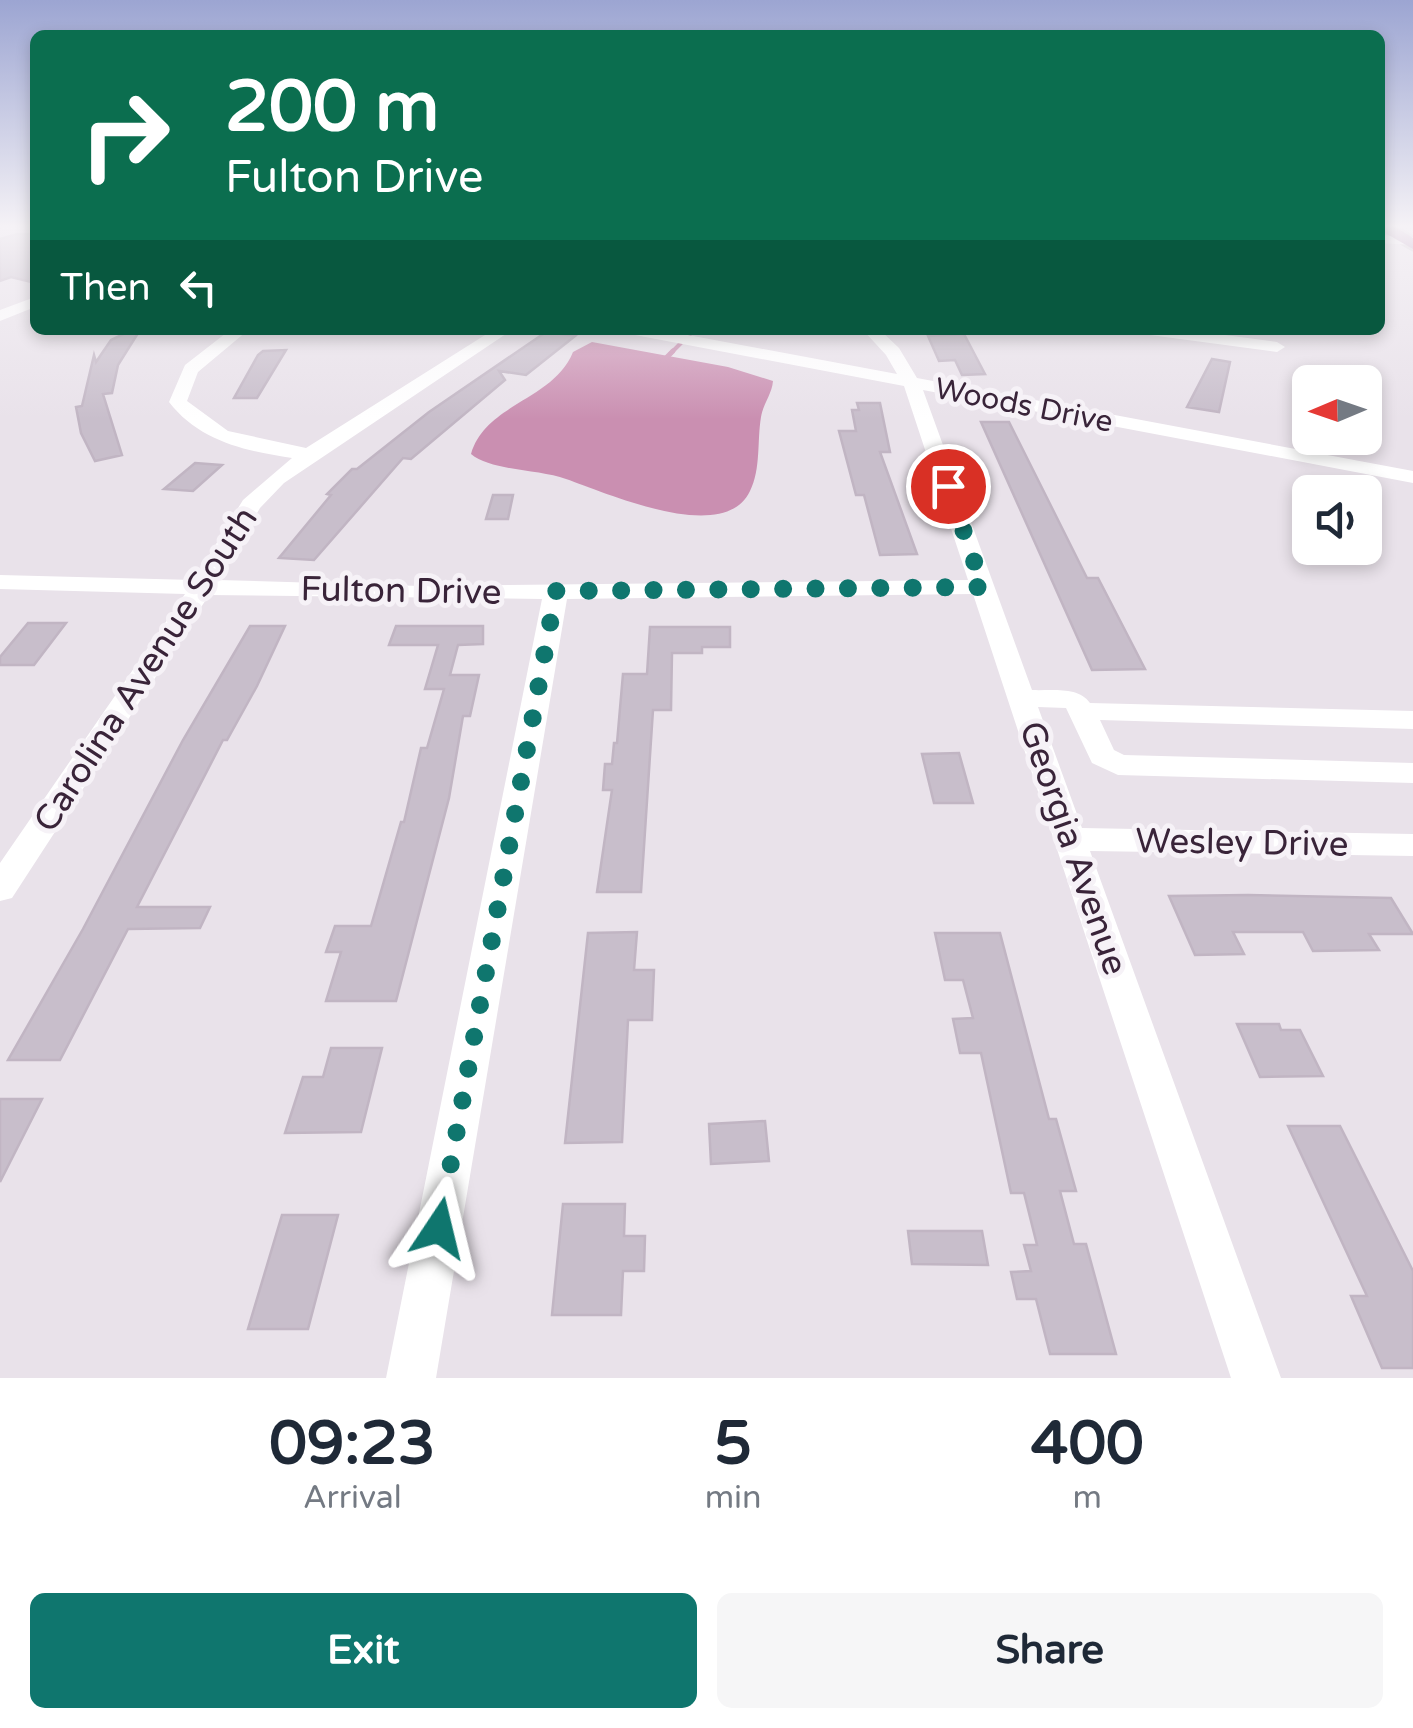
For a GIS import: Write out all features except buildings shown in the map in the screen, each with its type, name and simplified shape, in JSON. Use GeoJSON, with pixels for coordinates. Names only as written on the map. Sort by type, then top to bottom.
{"type":"FeatureCollection","features":[{"type":"Feature","properties":{"kind":"street"},"geometry":{"type":"LineString","coordinates":[[0,300],[28,290]]}},
{"type":"Feature","properties":{"kind":"street"},"geometry":{"type":"LineString","coordinates":[[18,294],[30,300]]}},
{"type":"Feature","properties":{"kind":"street"},"geometry":{"type":"LineString","coordinates":[[0,316],[30,304]]}},
{"type":"Feature","properties":{"kind":"street"},"geometry":{"type":"LineString","coordinates":[[234,335],[195,362],[180,382],[178,402],[193,422],[224,438],[310,455]]}},
{"type":"Feature","properties":{"kind":"street","name":"Carolina Avenue South"},"geometry":{"type":"LineString","coordinates":[[0,889],[202,587],[251,505],[278,478],[310,455],[496,335]]}},
{"type":"Feature","properties":{"kind":"street","name":"Woods Drive"},"geometry":{"type":"LineString","coordinates":[[661,335],[1413,477]]}},
{"type":"Feature","properties":{"kind":"street","name":"Georgia Avenue"},"geometry":{"type":"LineString","coordinates":[[876,335],[893,352],[912,384],[1256,1378]]}},
{"type":"Feature","properties":{"kind":"street"},"geometry":{"type":"LineString","coordinates":[[1187,335],[1277,347]]}},
{"type":"Feature","properties":{"kind":"street","name":"Fulton Drive"},"geometry":{"type":"LineString","coordinates":[[0,582],[420,593],[983,587]]}},
{"type":"Feature","properties":{"kind":"street"},"geometry":{"type":"LineString","coordinates":[[411,1378],[556,591]]}},
{"type":"Feature","properties":{"kind":"street"},"geometry":{"type":"LineString","coordinates":[[1022,698],[1074,700],[1102,756],[1118,765],[1413,773]]}},
{"type":"Feature","properties":{"kind":"street"},"geometry":{"type":"LineString","coordinates":[[1082,711],[1413,720]]}},
{"type":"Feature","properties":{"kind":"street","name":"Wesley Drive"},"geometry":{"type":"LineString","coordinates":[[1071,840],[1413,845]]}},
{"type":"Feature","properties":{"kind":"shaded area"},"geometry":{"type":"Polygon","coordinates":[[[592,342],[728,367],[773,381],[761,417],[753,482],[736,507],[716,514],[664,511],[555,476],[490,464],[471,454],[491,423],[551,381],[573,352],[592,342]]]}},
{"type":"Feature","properties":{"kind":"waterway"},"geometry":{"type":"LineString","coordinates":[[663,361],[689,335]]}},
{"type":"Feature","properties":{"kind":"route"},"geometry":{"type":"LineString","coordinates":[[439,1228],[556,591],[983,587],[948,486]]}}]}
